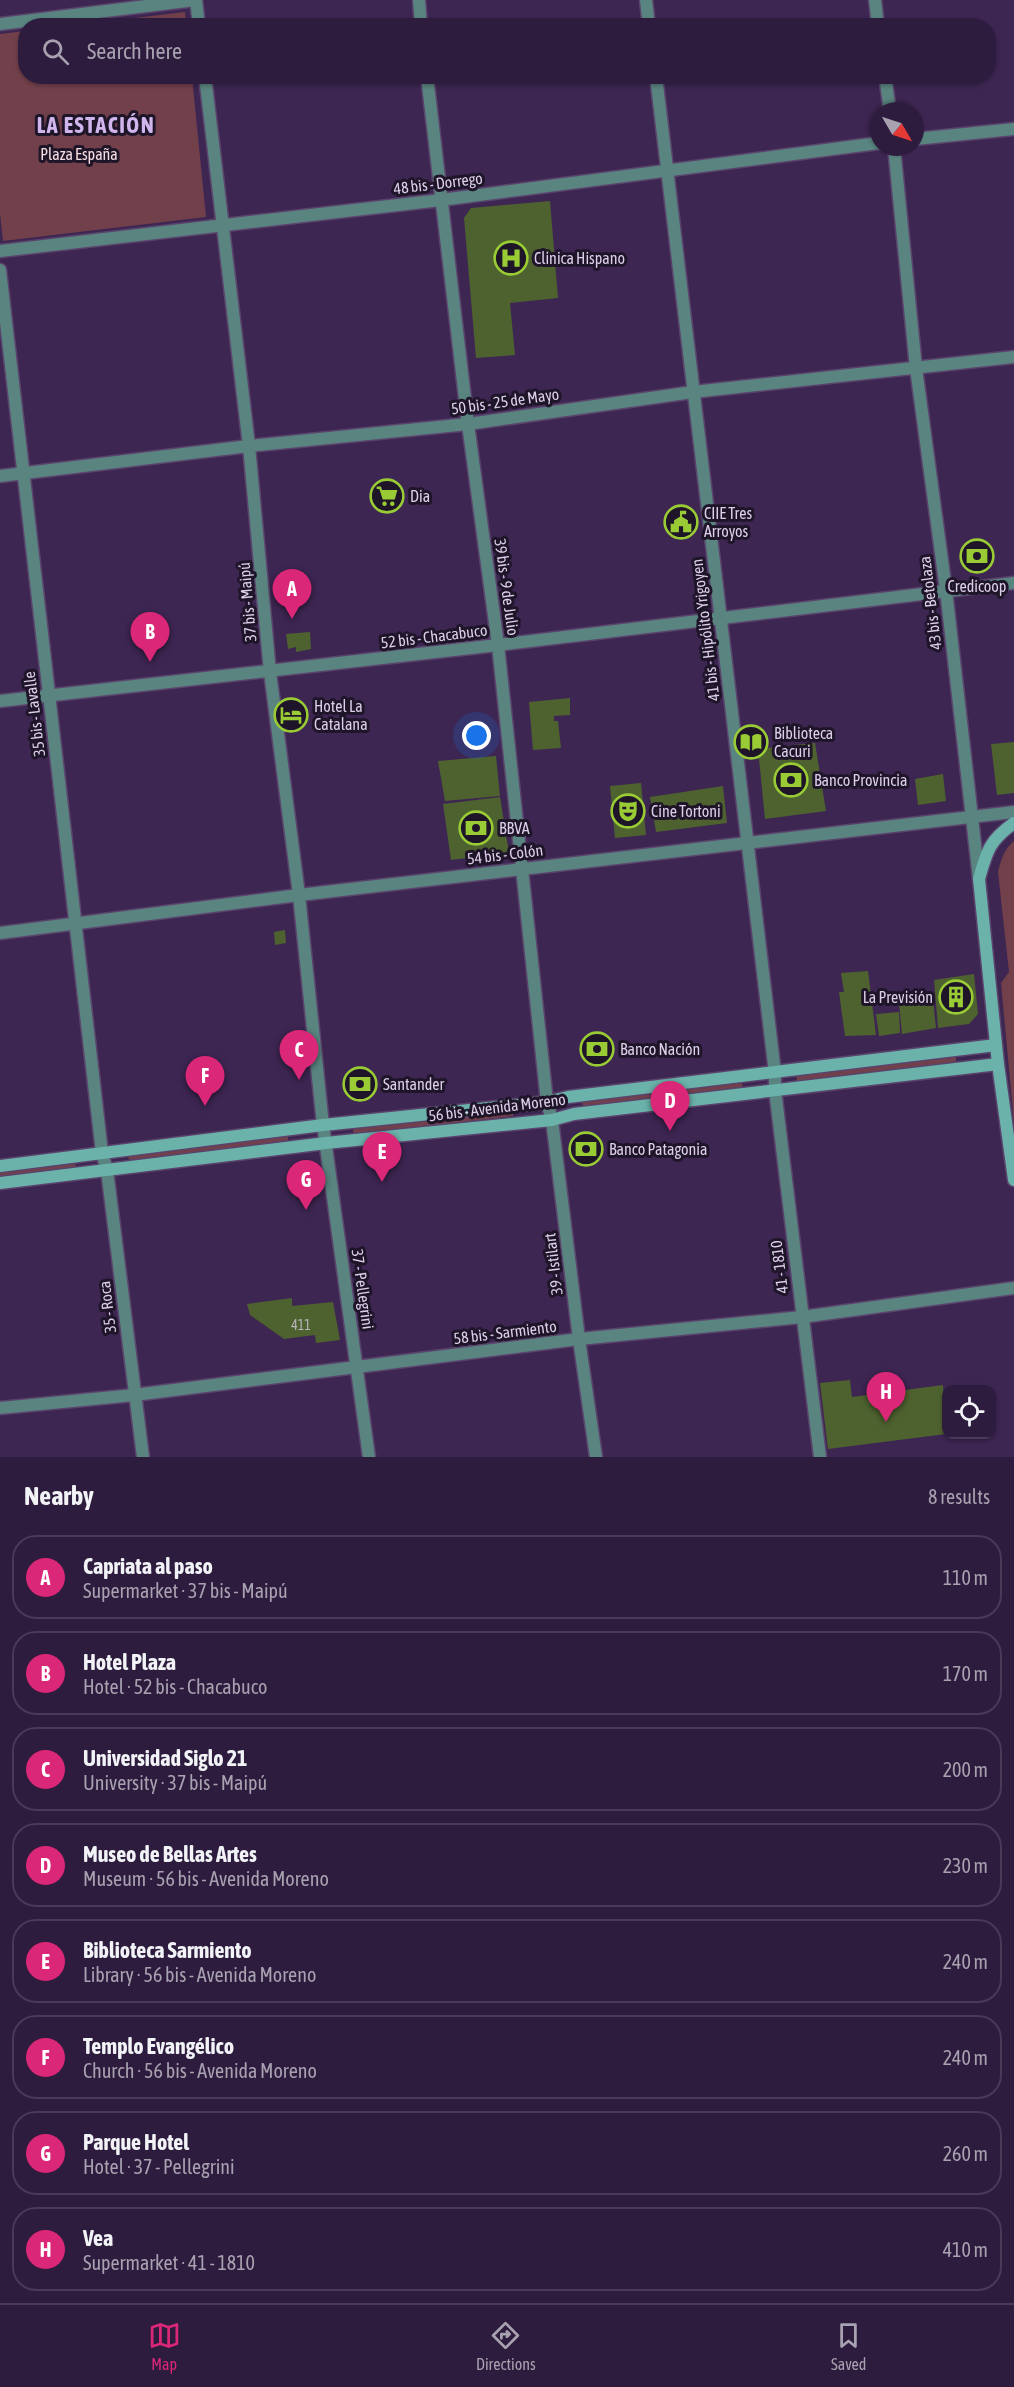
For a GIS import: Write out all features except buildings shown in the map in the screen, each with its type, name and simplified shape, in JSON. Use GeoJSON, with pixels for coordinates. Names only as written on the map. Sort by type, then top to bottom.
{"type":"FeatureCollection","features":[{"type":"Feature","properties":{"kind":"main road"},"geometry":{"type":"LineString","coordinates":[[979,879],[987,849],[998,835],[1014,822]]}},
{"type":"Feature","properties":{"kind":"main road","name":"43 bis - Betolaza"},"geometry":{"type":"LineString","coordinates":[[979,879],[997,1054],[1014,1180]]}},
{"type":"Feature","properties":{"kind":"main road","name":"56 bis - Avenida Moreno"},"geometry":{"type":"LineString","coordinates":[[0,1166],[323,1125],[548,1102],[568,1097],[775,1073],[997,1054]]}},
{"type":"Feature","properties":{"kind":"main road","name":"56 bis - Avenida Moreno"},"geometry":{"type":"LineString","coordinates":[[0,1184],[326,1143],[552,1120],[574,1114],[775,1090],[997,1054]]}},
{"type":"Feature","properties":{"kind":"street"},"geometry":{"type":"LineString","coordinates":[[49,18],[195,0],[198,18]]}},
{"type":"Feature","properties":{"kind":"street"},"geometry":{"type":"LineString","coordinates":[[419,0],[421,18]]}},
{"type":"Feature","properties":{"kind":"street"},"geometry":{"type":"LineString","coordinates":[[646,0],[648,18]]}},
{"type":"Feature","properties":{"kind":"street"},"geometry":{"type":"LineString","coordinates":[[875,0],[877,18]]}},
{"type":"Feature","properties":{"kind":"street"},"geometry":{"type":"LineString","coordinates":[[0,24],[18,22]]}},
{"type":"Feature","properties":{"kind":"street","name":"37 bis - Maipú"},"geometry":{"type":"LineString","coordinates":[[206,84],[249,446],[270,672],[299,895],[323,1125]]}},
{"type":"Feature","properties":{"kind":"street","name":"39 bis - 9 de Julio"},"geometry":{"type":"LineString","coordinates":[[428,84],[468,424],[498,645],[548,1102]]}},
{"type":"Feature","properties":{"kind":"street","name":"41 bis - Hipólito Yrigoyen"},"geometry":{"type":"LineString","coordinates":[[657,84],[775,1073]]}},
{"type":"Feature","properties":{"kind":"street"},"geometry":{"type":"LineString","coordinates":[[886,84],[889,102]]}},
{"type":"Feature","properties":{"kind":"street"},"geometry":{"type":"LineString","coordinates":[[924,138],[1014,129]]}},
{"type":"Feature","properties":{"kind":"street","name":"48 bis - Dorrego"},"geometry":{"type":"LineString","coordinates":[[0,251],[441,200],[870,144]]}},
{"type":"Feature","properties":{"kind":"street","name":"43 bis - Betolaza"},"geometry":{"type":"LineString","coordinates":[[895,156],[916,368],[946,590],[979,879]]}},
{"type":"Feature","properties":{"kind":"street","name":"35 bis - Lavalle"},"geometry":{"type":"LineString","coordinates":[[0,270],[102,1154]]}},
{"type":"Feature","properties":{"kind":"street","name":"50 bis - 25 de Mayo"},"geometry":{"type":"LineString","coordinates":[[0,476],[249,446],[468,424],[693,392],[1014,357]]}},
{"type":"Feature","properties":{"kind":"street","name":"52 bis - Chacabuco"},"geometry":{"type":"LineString","coordinates":[[0,701],[270,672],[1014,583]]}},
{"type":"Feature","properties":{"kind":"street","name":"54 bis - Colón"},"geometry":{"type":"LineString","coordinates":[[0,933],[524,868],[1014,812]]}},
{"type":"Feature","properties":{"kind":"street","name":"41 - 1810"},"geometry":{"type":"LineString","coordinates":[[775,1073],[775,1090],[820,1457]]}},
{"type":"Feature","properties":{"kind":"street","name":"39 - Istilart"},"geometry":{"type":"LineString","coordinates":[[548,1102],[596,1457]]}},
{"type":"Feature","properties":{"kind":"street","name":"37 - Pellegrini"},"geometry":{"type":"LineString","coordinates":[[323,1125],[369,1457]]}},
{"type":"Feature","properties":{"kind":"street","name":"35 - Roca"},"geometry":{"type":"LineString","coordinates":[[102,1154],[107,1170],[143,1457]]}},
{"type":"Feature","properties":{"kind":"street","name":"58 bis - Sarmiento"},"geometry":{"type":"LineString","coordinates":[[0,1408],[134,1395],[579,1339],[802,1317],[1014,1288]]}},
{"type":"Feature","properties":{"kind":"green space"},"geometry":{"type":"Polygon","coordinates":[[[185,12],[185,18],[135,18],[185,12]]]}},
{"type":"Feature","properties":{"kind":"green space","name":"Plaza España"},"geometry":{"type":"Polygon","coordinates":[[[18,32],[18,84],[193,84],[206,217],[3,241],[0,213],[0,34],[18,32]]]}},
{"type":"Feature","properties":{"kind":"green space"},"geometry":{"type":"Polygon","coordinates":[[[1014,841],[1014,1123],[1001,983],[1009,972],[998,872],[1005,851],[1014,841]]]}},
{"type":"Feature","properties":{"kind":"green space"},"geometry":{"type":"Polygon","coordinates":[[[956,1057],[956,1062],[797,1081],[796,1075],[956,1057]]]}},
{"type":"Feature","properties":{"kind":"green space"},"geometry":{"type":"Polygon","coordinates":[[[742,1083],[743,1088],[583,1107],[582,1101],[742,1083]]]}},
{"type":"Feature","properties":{"kind":"green space"},"geometry":{"type":"Polygon","coordinates":[[[513,1111],[513,1116],[354,1135],[353,1129],[513,1111]]]}},
{"type":"Feature","properties":{"kind":"green space"},"geometry":{"type":"Polygon","coordinates":[[[288,1136],[288,1142],[129,1160],[128,1155],[288,1136]]]}},
{"type":"Feature","properties":{"kind":"green space"},"geometry":{"type":"Polygon","coordinates":[[[75,1163],[76,1169],[0,1178],[0,1172],[75,1163]]]}},
{"type":"Feature","properties":{"kind":"place","name":"Clinica Hispano"},"geometry":{"type":"Point","coordinates":[511,258]}},
{"type":"Feature","properties":{"kind":"place","name":"Dia"},"geometry":{"type":"Point","coordinates":[387,496]}},
{"type":"Feature","properties":{"kind":"place","name":"CIIE Tres Arroyos"},"geometry":{"type":"Point","coordinates":[681,522]}},
{"type":"Feature","properties":{"kind":"place","name":"Credicoop"},"geometry":{"type":"Point","coordinates":[977,556]}},
{"type":"Feature","properties":{"kind":"place","name":"Capriata al paso"},"geometry":{"type":"Point","coordinates":[292,619]}},
{"type":"Feature","properties":{"kind":"place","name":"Hotel Plaza"},"geometry":{"type":"Point","coordinates":[150,662]}},
{"type":"Feature","properties":{"kind":"place","name":"Hotel La Catalana"},"geometry":{"type":"Point","coordinates":[291,715]}},
{"type":"Feature","properties":{"kind":"place","name":"Biblioteca Cacuri"},"geometry":{"type":"Point","coordinates":[751,742]}},
{"type":"Feature","properties":{"kind":"place","name":"Banco Provincia"},"geometry":{"type":"Point","coordinates":[791,780]}},
{"type":"Feature","properties":{"kind":"place","name":"Cine Tortoni"},"geometry":{"type":"Point","coordinates":[628,811]}},
{"type":"Feature","properties":{"kind":"place","name":"BBVA"},"geometry":{"type":"Point","coordinates":[476,828]}},
{"type":"Feature","properties":{"kind":"place","name":"La Previsión"},"geometry":{"type":"Point","coordinates":[956,997]}},
{"type":"Feature","properties":{"kind":"place","name":"Banco Nación"},"geometry":{"type":"Point","coordinates":[597,1049]}},
{"type":"Feature","properties":{"kind":"place","name":"Universidad Siglo 21"},"geometry":{"type":"Point","coordinates":[299,1080]}},
{"type":"Feature","properties":{"kind":"place","name":"Santander"},"geometry":{"type":"Point","coordinates":[360,1084]}},
{"type":"Feature","properties":{"kind":"place","name":"Templo Evangélico"},"geometry":{"type":"Point","coordinates":[205,1106]}},
{"type":"Feature","properties":{"kind":"place","name":"Museo de Bellas Artes"},"geometry":{"type":"Point","coordinates":[670,1131]}},
{"type":"Feature","properties":{"kind":"place","name":"Banco Patagonia"},"geometry":{"type":"Point","coordinates":[586,1149]}},
{"type":"Feature","properties":{"kind":"place","name":"Biblioteca Sarmiento"},"geometry":{"type":"Point","coordinates":[382,1182]}},
{"type":"Feature","properties":{"kind":"place","name":"Parque Hotel"},"geometry":{"type":"Point","coordinates":[306,1210]}},
{"type":"Feature","properties":{"kind":"place","name":"Vea"},"geometry":{"type":"Point","coordinates":[886,1422]}},
{"type":"Feature","properties":{"kind":"district","name":"LA ESTACIÓN"},"geometry":{"type":"Point","coordinates":[96,125]}}]}
